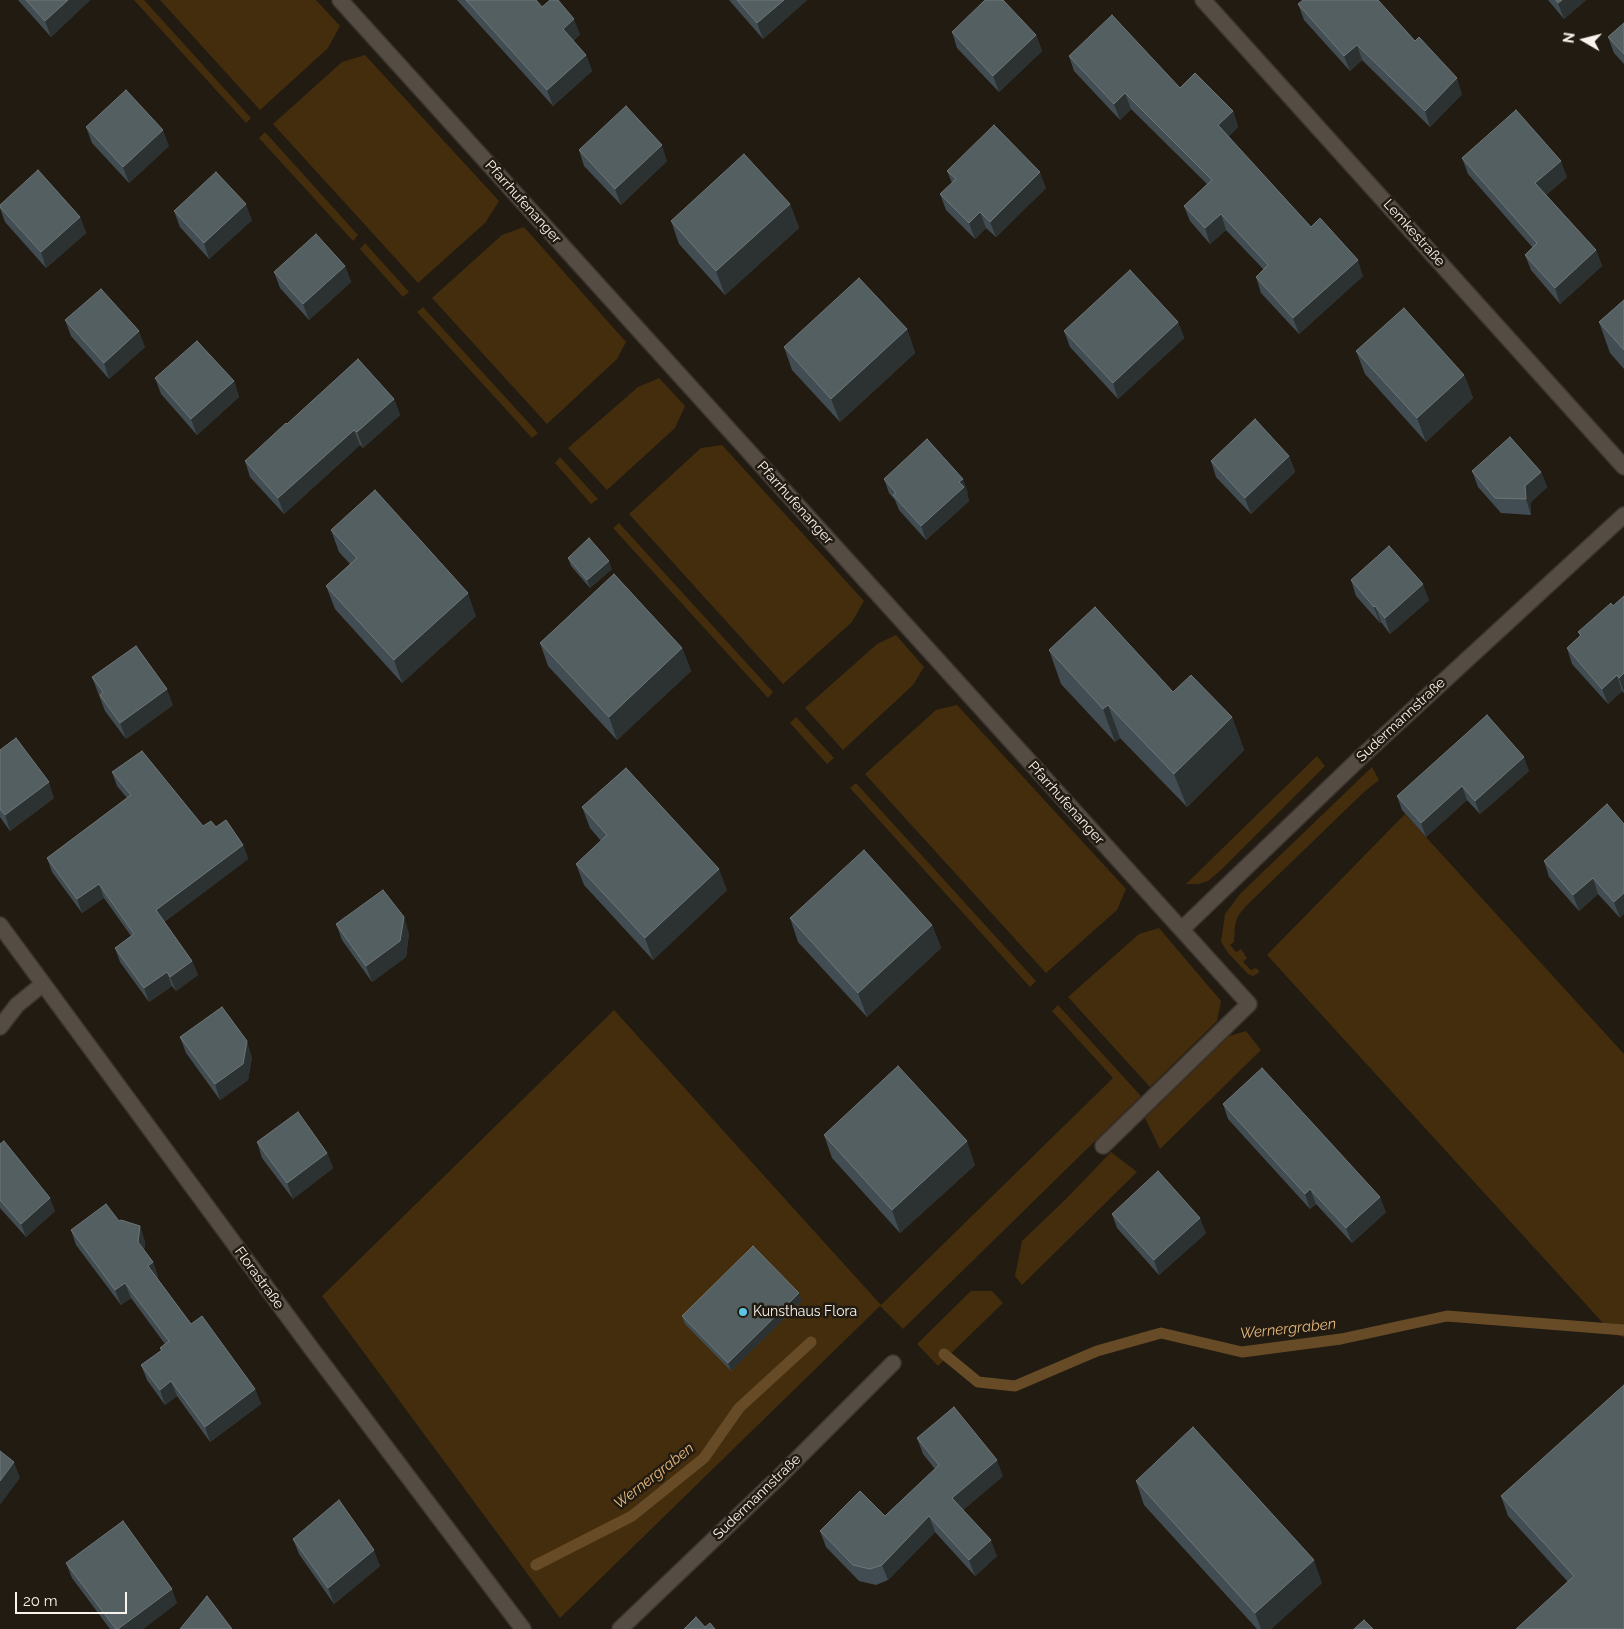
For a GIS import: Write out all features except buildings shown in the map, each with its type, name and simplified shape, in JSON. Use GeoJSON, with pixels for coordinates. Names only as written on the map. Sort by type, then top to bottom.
{"type":"FeatureCollection","features":[{"type":"Feature","properties":{"kind":"street","name":"Pfarrhufenanger"},"geometry":{"type":"LineString","coordinates":[[340,0],[1249,1004],[1103,1146]]}},
{"type":"Feature","properties":{"kind":"street","name":"Lemkestraße"},"geometry":{"type":"LineString","coordinates":[[1203,0],[1624,467]]}},
{"type":"Feature","properties":{"kind":"street","name":"Sudermannstraße"},"geometry":{"type":"LineString","coordinates":[[1182,929],[1359,759],[1624,515]]}},
{"type":"Feature","properties":{"kind":"street","name":"Florastraße"},"geometry":{"type":"LineString","coordinates":[[0,925],[310,1348],[523,1629]]}},
{"type":"Feature","properties":{"kind":"street"},"geometry":{"type":"LineString","coordinates":[[0,1027],[17,1005],[43,984]]}},
{"type":"Feature","properties":{"kind":"street","name":"Sudermannstraße"},"geometry":{"type":"LineString","coordinates":[[620,1629],[780,1476],[893,1364]]}},
{"type":"Feature","properties":{"kind":"shaded area"},"geometry":{"type":"Polygon","coordinates":[[[134,0],[144,0],[251,118],[246,123],[134,0]]]}},
{"type":"Feature","properties":{"kind":"shaded area"},"geometry":{"type":"Polygon","coordinates":[[[160,0],[316,0],[340,26],[328,48],[260,110],[160,0]]]}},
{"type":"Feature","properties":{"kind":"shaded area"},"geometry":{"type":"Polygon","coordinates":[[[365,55],[499,201],[485,223],[418,283],[273,124],[342,62],[365,55]]]}},
{"type":"Feature","properties":{"kind":"shaded area"},"geometry":{"type":"Polygon","coordinates":[[[265,132],[358,235],[353,241],[259,138],[265,132]]]}},
{"type":"Feature","properties":{"kind":"shaded area"},"geometry":{"type":"Polygon","coordinates":[[[524,227],[626,342],[617,359],[547,424],[432,298],[502,235],[524,227]]]}},
{"type":"Feature","properties":{"kind":"shaded area"},"geometry":{"type":"Polygon","coordinates":[[[365,243],[409,292],[403,297],[360,249],[365,243]]]}},
{"type":"Feature","properties":{"kind":"shaded area"},"geometry":{"type":"Polygon","coordinates":[[[423,307],[538,433],[532,438],[417,312],[423,307]]]}},
{"type":"Feature","properties":{"kind":"shaded area"},"geometry":{"type":"Polygon","coordinates":[[[659,378],[685,406],[675,428],[607,490],[568,448],[638,387],[659,378]]]}},
{"type":"Feature","properties":{"kind":"shaded area"},"geometry":{"type":"Polygon","coordinates":[[[722,445],[864,601],[852,622],[783,684],[629,514],[701,448],[722,445]]]}},
{"type":"Feature","properties":{"kind":"shaded area"},"geometry":{"type":"Polygon","coordinates":[[[560,457],[598,499],[591,504],[555,463],[560,457]]]}},
{"type":"Feature","properties":{"kind":"shaded area"},"geometry":{"type":"Polygon","coordinates":[[[619,523],[773,692],[768,698],[613,528],[619,523]]]}},
{"type":"Feature","properties":{"kind":"shaded area"},"geometry":{"type":"Polygon","coordinates":[[[896,635],[924,667],[913,685],[843,750],[805,708],[877,644],[896,635]]]}},
{"type":"Feature","properties":{"kind":"shaded area"},"geometry":{"type":"Polygon","coordinates":[[[957,705],[1126,889],[1117,910],[1046,973],[865,774],[936,710],[957,705]]]}},
{"type":"Feature","properties":{"kind":"shaded area"},"geometry":{"type":"Polygon","coordinates":[[[796,717],[834,758],[827,764],[790,723],[796,717]]]}},
{"type":"Feature","properties":{"kind":"shaded area"},"geometry":{"type":"Polygon","coordinates":[[[1317,756],[1325,766],[1221,870],[1208,881],[1198,884],[1186,884],[1317,756]]]}},
{"type":"Feature","properties":{"kind":"shaded area"},"geometry":{"type":"Polygon","coordinates":[[[1372,767],[1379,780],[1364,792],[1246,906],[1238,916],[1235,925],[1234,942],[1230,945],[1236,952],[1241,949],[1247,958],[1243,962],[1251,970],[1256,968],[1260,972],[1253,976],[1248,974],[1229,954],[1221,942],[1225,914],[1240,894],[1372,767]]]}},
{"type":"Feature","properties":{"kind":"shaded area"},"geometry":{"type":"Polygon","coordinates":[[[856,783],[1036,981],[1030,987],[850,788],[856,783]]]}},
{"type":"Feature","properties":{"kind":"shaded area"},"geometry":{"type":"Polygon","coordinates":[[[1405,814],[1624,1054],[1624,1337],[1613,1334],[1267,955],[1405,814]]]}},
{"type":"Feature","properties":{"kind":"shaded area"},"geometry":{"type":"Polygon","coordinates":[[[1159,928],[1221,1001],[1217,1021],[1150,1087],[1068,997],[1139,934],[1159,928]]]}},
{"type":"Feature","properties":{"kind":"shaded area","name":"Kunsthaus Flora"},"geometry":{"type":"Polygon","coordinates":[[[1058,1005],[1141,1096],[903,1329],[880,1306],[560,1618],[322,1296],[614,1010],[881,1305],[1113,1078],[1052,1011],[1058,1005]]]}},
{"type":"Feature","properties":{"kind":"shaded area"},"geometry":{"type":"Polygon","coordinates":[[[1246,1031],[1261,1050],[1160,1149],[1145,1118],[1229,1036],[1246,1031]]]}},
{"type":"Feature","properties":{"kind":"shaded area"},"geometry":{"type":"Polygon","coordinates":[[[1111,1152],[1137,1172],[1022,1285],[1015,1276],[1022,1241],[1111,1152]]]}},
{"type":"Feature","properties":{"kind":"shaded area"},"geometry":{"type":"Polygon","coordinates":[[[971,1291],[992,1291],[1003,1303],[938,1366],[917,1344],[971,1291]]]}},
{"type":"Feature","properties":{"kind":"waterway","name":"Wernergraben"},"geometry":{"type":"LineString","coordinates":[[944,1354],[978,1382],[1015,1386],[1097,1351],[1161,1333],[1242,1352],[1341,1339],[1447,1316],[1624,1330]]}},
{"type":"Feature","properties":{"kind":"waterway","name":"Wernergraben"},"geometry":{"type":"LineString","coordinates":[[536,1565],[632,1516],[704,1458],[739,1408],[811,1342]]}},
{"type":"Feature","properties":{"kind":"place","name":"Kunsthaus Flora"},"geometry":{"type":"Point","coordinates":[743,1312]}}]}
